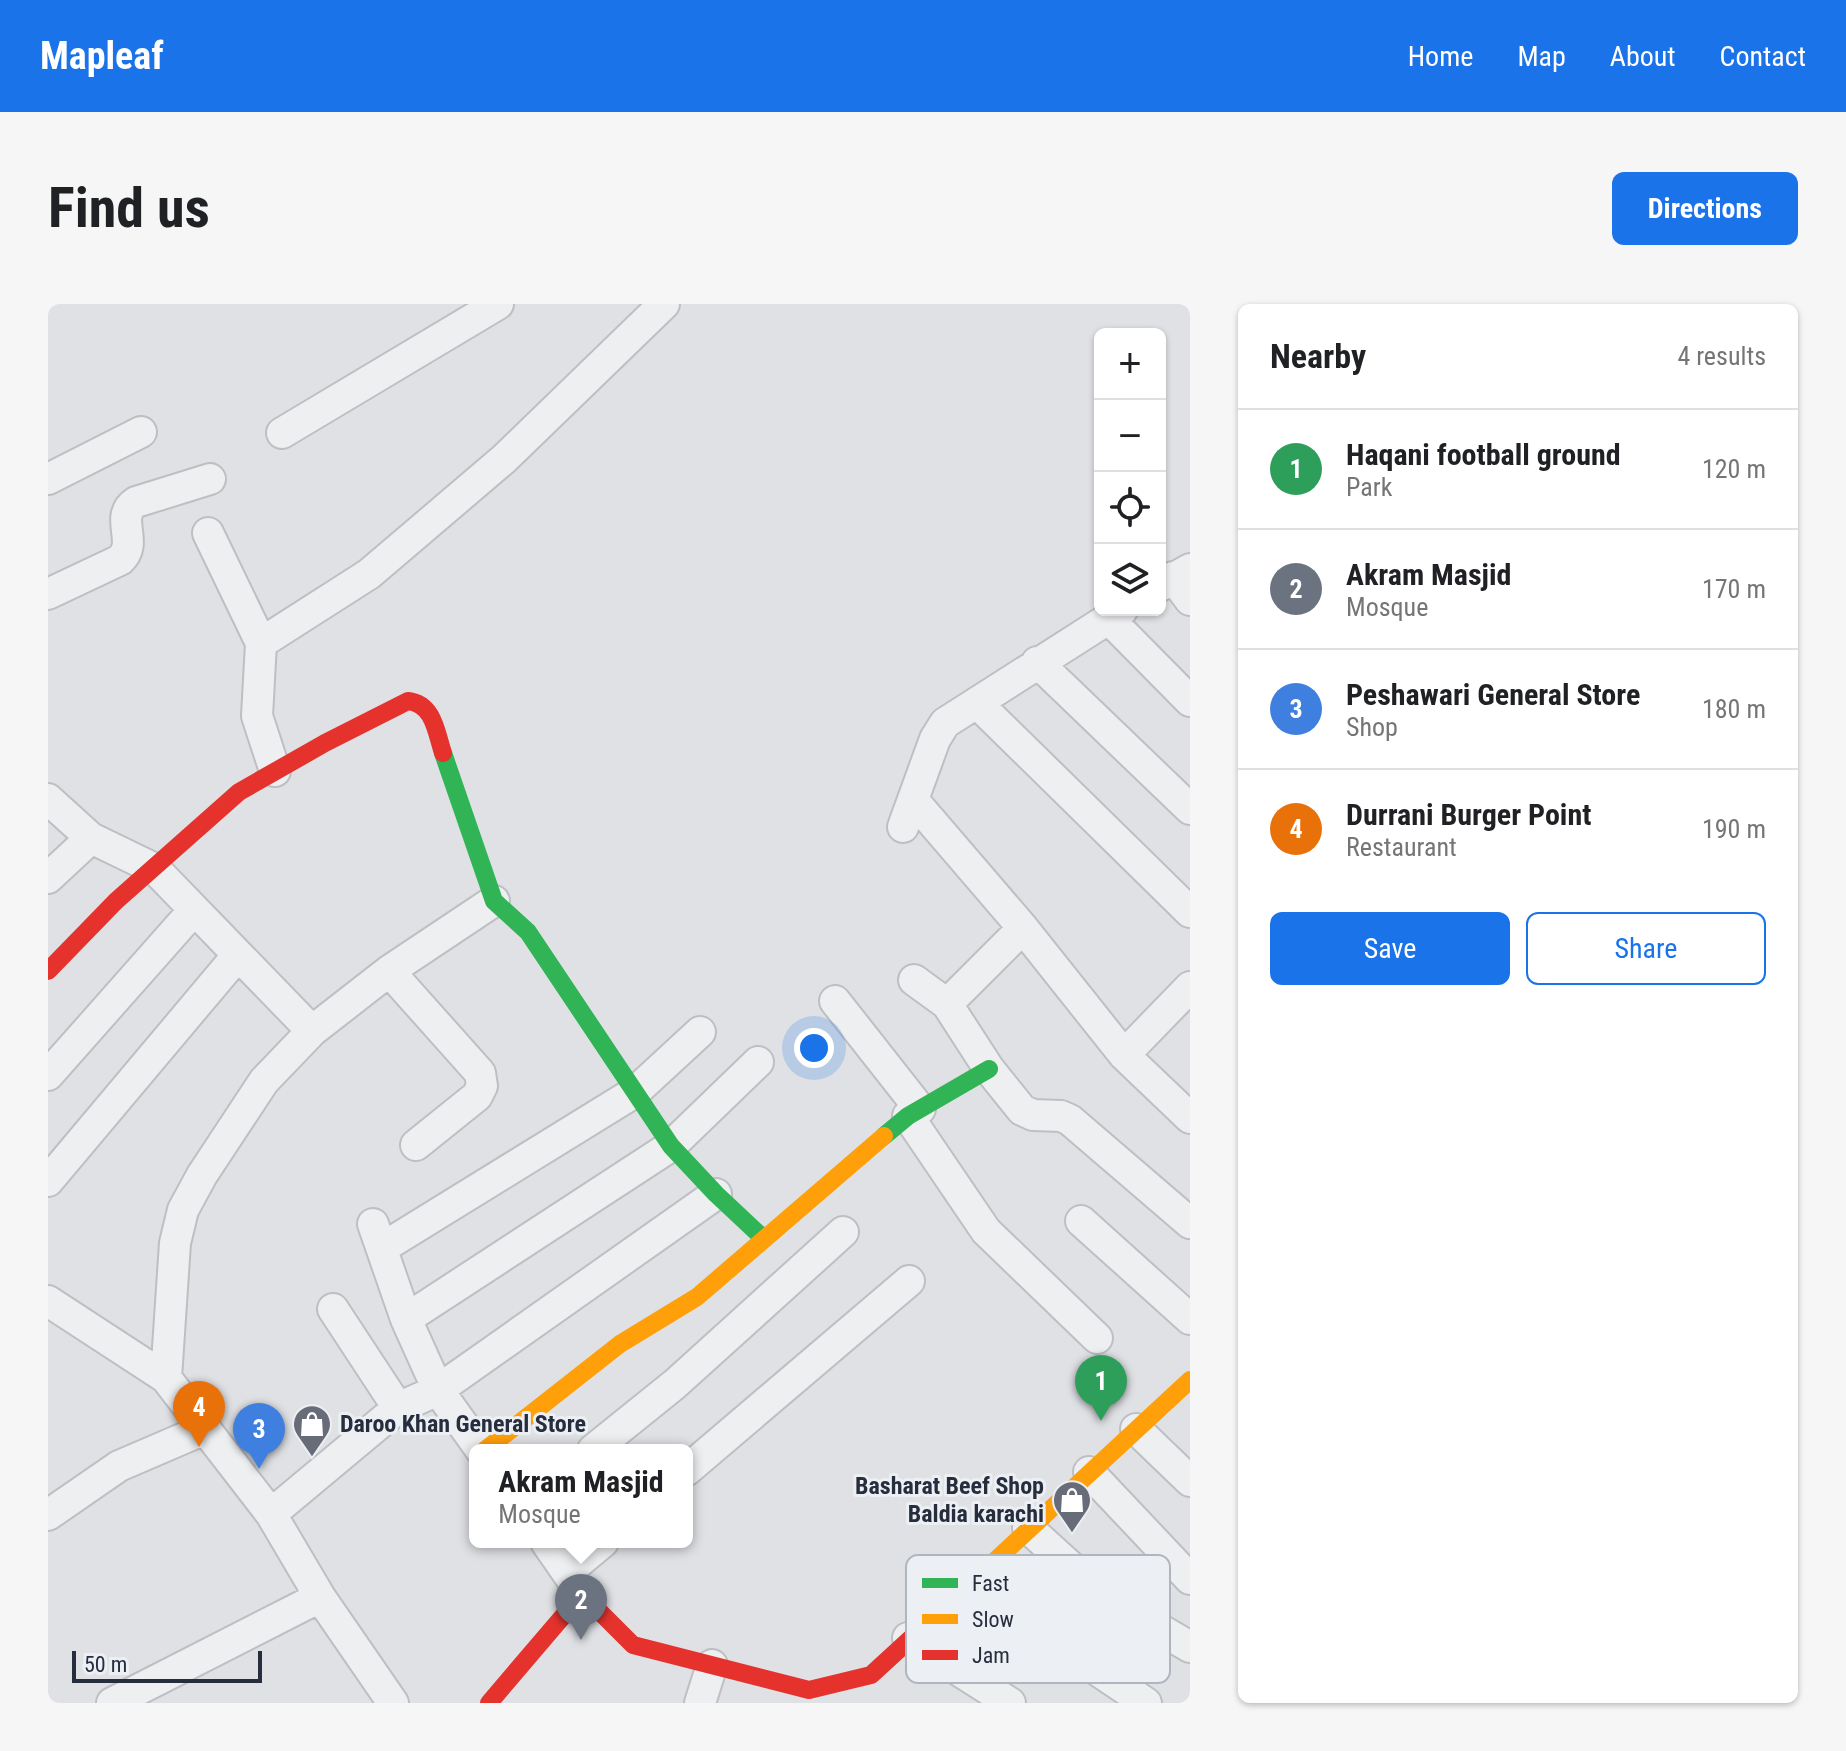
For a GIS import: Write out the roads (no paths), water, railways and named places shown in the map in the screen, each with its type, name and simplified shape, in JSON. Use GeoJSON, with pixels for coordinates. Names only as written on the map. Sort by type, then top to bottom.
{"type":"FeatureCollection","features":[{"type":"Feature","properties":{"kind":"street"},"geometry":{"type":"LineString","coordinates":[[282,433],[498,304]]}},
{"type":"Feature","properties":{"kind":"street"},"geometry":{"type":"LineString","coordinates":[[261,643],[369,574],[504,459],[648,309]]}},
{"type":"Feature","properties":{"kind":"street"},"geometry":{"type":"LineString","coordinates":[[48,479],[141,432]]}},
{"type":"Feature","properties":{"kind":"street"},"geometry":{"type":"LineString","coordinates":[[48,594],[120,560],[126,554],[129,546],[124,515],[129,506],[210,479]]}},
{"type":"Feature","properties":{"kind":"street"},"geometry":{"type":"LineString","coordinates":[[208,533],[261,643],[257,716],[275,771]]}},
{"type":"Feature","properties":{"kind":"street"},"geometry":{"type":"LineString","coordinates":[[1113,616],[945,723],[935,739],[908,814],[1023,928],[1124,1055],[1190,1118]]}},
{"type":"Feature","properties":{"kind":"street"},"geometry":{"type":"LineString","coordinates":[[1118,616],[1190,701]]}},
{"type":"Feature","properties":{"kind":"street"},"geometry":{"type":"LineString","coordinates":[[1037,662],[1190,809]]}},
{"type":"Feature","properties":{"kind":"street"},"geometry":{"type":"LineString","coordinates":[[48,971],[116,901],[239,792],[408,701],[418,702],[428,709],[494,901],[528,932],[671,1146],[764,1239]]}},
{"type":"Feature","properties":{"kind":"street"},"geometry":{"type":"LineString","coordinates":[[977,703],[1190,912]]}},
{"type":"Feature","properties":{"kind":"street"},"geometry":{"type":"LineString","coordinates":[[48,799],[91,838],[155,869],[312,1031]]}},
{"type":"Feature","properties":{"kind":"street"},"geometry":{"type":"LineString","coordinates":[[48,878],[91,838]]}},
{"type":"Feature","properties":{"kind":"street"},"geometry":{"type":"LineString","coordinates":[[166,1378],[175,1243],[183,1210],[202,1175],[264,1081],[312,1031],[389,971],[494,901]]}},
{"type":"Feature","properties":{"kind":"street"},"geometry":{"type":"LineString","coordinates":[[48,1075],[194,910]]}},
{"type":"Feature","properties":{"kind":"street"},"geometry":{"type":"LineString","coordinates":[[947,1004],[1023,928]]}},
{"type":"Feature","properties":{"kind":"street"},"geometry":{"type":"LineString","coordinates":[[48,1181],[238,955]]}},
{"type":"Feature","properties":{"kind":"street"},"geometry":{"type":"LineString","coordinates":[[389,971],[480,1073],[482,1086],[477,1096],[416,1145]]}},
{"type":"Feature","properties":{"kind":"street"},"geometry":{"type":"LineString","coordinates":[[914,980],[947,1004],[989,1069],[1022,1110],[1033,1115],[1061,1116],[1070,1120],[1190,1223]]}},
{"type":"Feature","properties":{"kind":"street"},"geometry":{"type":"LineString","coordinates":[[1124,1055],[1186,999]]}},
{"type":"Feature","properties":{"kind":"street"},"geometry":{"type":"LineString","coordinates":[[835,1001],[914,1113],[986,1231],[1097,1338]]}},
{"type":"Feature","properties":{"kind":"street"},"geometry":{"type":"LineString","coordinates":[[478,1444],[438,1390],[406,1319],[377,1236],[635,1092],[700,1032]]}},
{"type":"Feature","properties":{"kind":"street"},"geometry":{"type":"LineString","coordinates":[[406,1319],[671,1146],[758,1062]]}},
{"type":"Feature","properties":{"kind":"street"},"geometry":{"type":"LineString","coordinates":[[491,1444],[620,1344],[697,1297],[914,1113],[989,1069]]}},
{"type":"Feature","properties":{"kind":"street"},"geometry":{"type":"LineString","coordinates":[[271,1514],[398,1408],[438,1390],[716,1194]]}},
{"type":"Feature","properties":{"kind":"street"},"geometry":{"type":"LineString","coordinates":[[1081,1221],[1190,1319]]}},
{"type":"Feature","properties":{"kind":"street"},"geometry":{"type":"LineString","coordinates":[[600,1444],[675,1384],[843,1232]]}},
{"type":"Feature","properties":{"kind":"street"},"geometry":{"type":"LineString","coordinates":[[693,1465],[909,1281]]}},
{"type":"Feature","properties":{"kind":"street"},"geometry":{"type":"LineString","coordinates":[[48,1301],[166,1378],[271,1514],[320,1597],[393,1703]]}},
{"type":"Feature","properties":{"kind":"street"},"geometry":{"type":"LineString","coordinates":[[333,1309],[398,1408]]}},
{"type":"Feature","properties":{"kind":"street"},"geometry":{"type":"LineString","coordinates":[[999,1555],[1189,1381]]}},
{"type":"Feature","properties":{"kind":"street"},"geometry":{"type":"LineString","coordinates":[[48,1515],[119,1466],[205,1429]]}},
{"type":"Feature","properties":{"kind":"street"},"geometry":{"type":"LineString","coordinates":[[1136,1429],[1190,1481]]}},
{"type":"Feature","properties":{"kind":"street"},"geometry":{"type":"LineString","coordinates":[[1089,1472],[1167,1555]]}},
{"type":"Feature","properties":{"kind":"street"},"geometry":{"type":"LineString","coordinates":[[1028,1528],[1058,1555]]}},
{"type":"Feature","properties":{"kind":"street"},"geometry":{"type":"LineString","coordinates":[[550,1548],[575,1583],[633,1645],[809,1690],[871,1675],[906,1640]]}},
{"type":"Feature","properties":{"kind":"street"},"geometry":{"type":"LineString","coordinates":[[489,1703],[599,1548]]}},
{"type":"Feature","properties":{"kind":"street"},"geometry":{"type":"LineString","coordinates":[[1170,1558],[1190,1579]]}},
{"type":"Feature","properties":{"kind":"street"},"geometry":{"type":"LineString","coordinates":[[112,1703],[320,1597]]}},
{"type":"Feature","properties":{"kind":"street"},"geometry":{"type":"LineString","coordinates":[[1170,1635],[1190,1647]]}},
{"type":"Feature","properties":{"kind":"street"},"geometry":{"type":"LineString","coordinates":[[700,1703],[712,1665]]}},
{"type":"Feature","properties":{"kind":"street"},"geometry":{"type":"LineString","coordinates":[[979,1683],[1010,1703]]}},
{"type":"Feature","properties":{"kind":"street"},"geometry":{"type":"LineString","coordinates":[[1116,1683],[1146,1703]]}},
{"type":"Feature","properties":{"kind":"place","name":"Haqani football ground"},"geometry":{"type":"Point","coordinates":[1101,1421]}},
{"type":"Feature","properties":{"kind":"place","name":"Durrani Burger Point"},"geometry":{"type":"Point","coordinates":[199,1447]}},
{"type":"Feature","properties":{"kind":"place","name":"Daroo Khan General Store"},"geometry":{"type":"Point","coordinates":[312,1458]}},
{"type":"Feature","properties":{"kind":"place","name":"Peshawari General Store"},"geometry":{"type":"Point","coordinates":[259,1469]}},
{"type":"Feature","properties":{"kind":"place","name":"Basharat Beef Shop Baldia karachi"},"geometry":{"type":"Point","coordinates":[1072,1534]}},
{"type":"Feature","properties":{"kind":"place","name":"Akram Masjid"},"geometry":{"type":"Point","coordinates":[581,1640]}}]}
